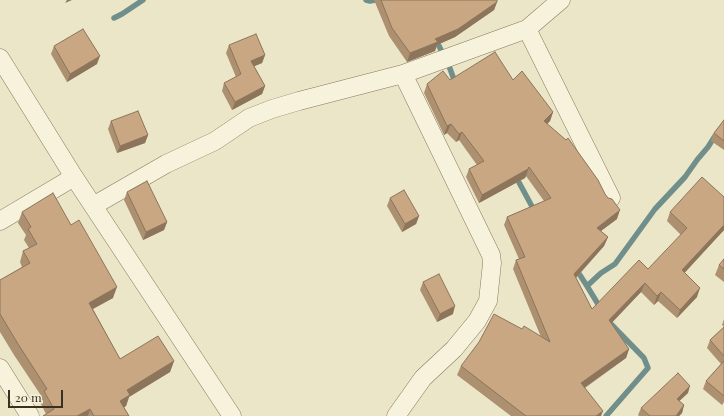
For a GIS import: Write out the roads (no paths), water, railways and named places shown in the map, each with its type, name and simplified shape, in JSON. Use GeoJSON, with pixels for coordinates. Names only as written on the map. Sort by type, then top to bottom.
{"type":"FeatureCollection","features":[{"type":"Feature","properties":{"kind":"street"},"geometry":{"type":"LineString","coordinates":[[92,206],[166,164],[215,142],[249,118],[299,101],[403,74],[527,29],[561,0]]}},
{"type":"Feature","properties":{"kind":"street"},"geometry":{"type":"LineString","coordinates":[[527,29],[611,198]]}},
{"type":"Feature","properties":{"kind":"street"},"geometry":{"type":"LineString","coordinates":[[0,58],[92,206],[232,416]]}},
{"type":"Feature","properties":{"kind":"street"},"geometry":{"type":"LineString","coordinates":[[396,416],[423,378],[454,349],[477,321],[488,300],[492,263],[491,256],[403,74]]}},
{"type":"Feature","properties":{"kind":"street"},"geometry":{"type":"LineString","coordinates":[[0,221],[74,177]]}},
{"type":"Feature","properties":{"kind":"street"},"geometry":{"type":"LineString","coordinates":[[0,368],[30,416]]}},
{"type":"Feature","properties":{"kind":"waterway"},"geometry":{"type":"LineString","coordinates":[[114,18],[143,0]]}},
{"type":"Feature","properties":{"kind":"waterway"},"geometry":{"type":"LineString","coordinates":[[366,0],[375,0]]}},
{"type":"Feature","properties":{"kind":"waterway"},"geometry":{"type":"LineString","coordinates":[[435,38],[449,66],[456,85]]}},
{"type":"Feature","properties":{"kind":"waterway"},"geometry":{"type":"LineString","coordinates":[[601,309],[587,286],[601,273],[615,264],[655,209],[685,177],[715,136]]}},
{"type":"Feature","properties":{"kind":"waterway"},"geometry":{"type":"LineString","coordinates":[[515,175],[535,212]]}},
{"type":"Feature","properties":{"kind":"waterway"},"geometry":{"type":"LineString","coordinates":[[576,269],[587,286]]}},
{"type":"Feature","properties":{"kind":"waterway"},"geometry":{"type":"LineString","coordinates":[[606,416],[648,368],[644,358],[608,320]]}}]}
